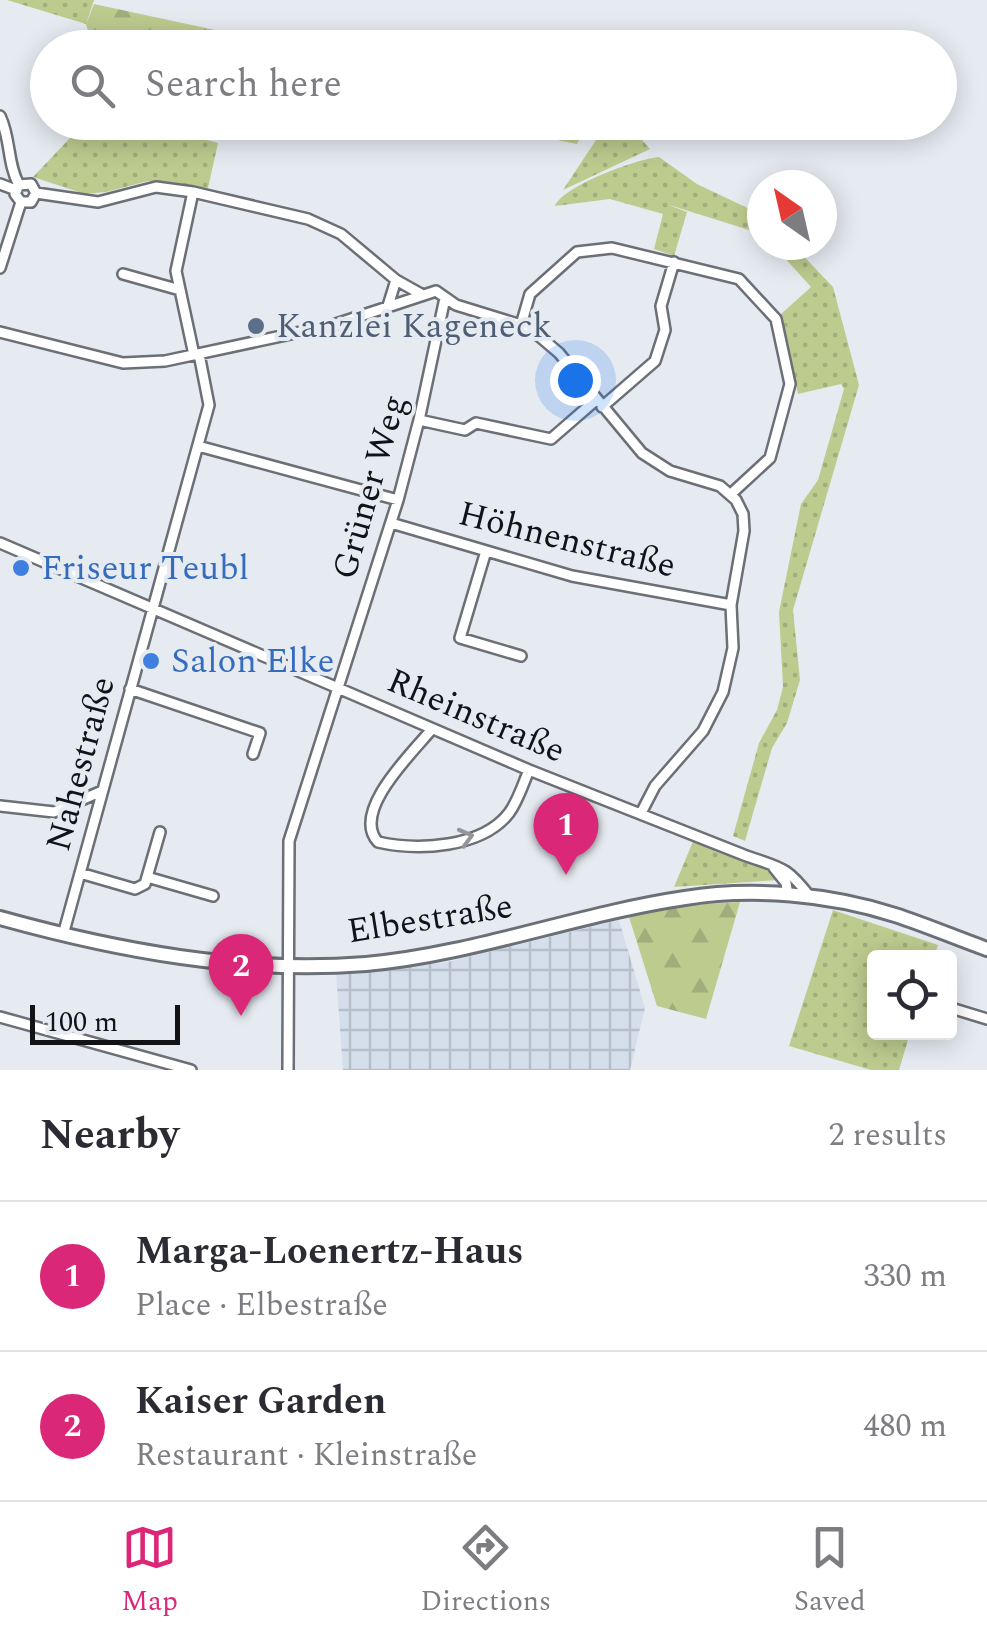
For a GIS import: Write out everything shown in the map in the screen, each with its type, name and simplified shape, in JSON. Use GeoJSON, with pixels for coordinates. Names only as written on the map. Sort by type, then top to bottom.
{"type":"FeatureCollection","features":[{"type":"Feature","properties":{"kind":"main road","name":"Elbestraße"},"geometry":{"type":"LineString","coordinates":[[0,918],[63,936],[179,958],[366,964],[443,952],[687,897],[788,895],[868,908],[987,949]]}},
{"type":"Feature","properties":{"kind":"street"},"geometry":{"type":"LineString","coordinates":[[0,116],[7,131],[11,170],[21,202],[0,268]]}},
{"type":"Feature","properties":{"kind":"street"},"geometry":{"type":"LineString","coordinates":[[0,184],[18,188],[31,184],[36,193]]}},
{"type":"Feature","properties":{"kind":"street"},"geometry":{"type":"LineString","coordinates":[[36,193],[98,202],[156,187],[193,192],[320,223],[421,294]]}},
{"type":"Feature","properties":{"kind":"street","name":"Nahestraße"},"geometry":{"type":"LineString","coordinates":[[63,936],[209,405],[176,271],[193,192]]}},
{"type":"Feature","properties":{"kind":"street"},"geometry":{"type":"LineString","coordinates":[[21,202],[31,202],[36,193]]}},
{"type":"Feature","properties":{"kind":"street"},"geometry":{"type":"LineString","coordinates":[[520,325],[530,294],[576,252],[612,248],[739,279],[776,319],[790,384],[770,458],[732,494]]}},
{"type":"Feature","properties":{"kind":"street"},"geometry":{"type":"LineString","coordinates":[[420,420],[465,430],[476,423],[551,439],[655,361],[665,330],[661,306],[674,262]]}},
{"type":"Feature","properties":{"kind":"street"},"geometry":{"type":"LineString","coordinates":[[123,274],[180,290]]}},
{"type":"Feature","properties":{"kind":"street"},"geometry":{"type":"LineString","coordinates":[[386,309],[396,280]]}},
{"type":"Feature","properties":{"kind":"street"},"geometry":{"type":"LineString","coordinates":[[0,332],[123,363],[197,355],[333,326],[436,291],[456,305],[520,325],[540,336],[559,353],[642,453],[670,472],[708,480],[732,494],[743,514],[744,531],[731,605],[731,664],[714,715],[655,786],[641,813]]}},
{"type":"Feature","properties":{"kind":"street","name":"Grüner Weg"},"geometry":{"type":"LineString","coordinates":[[288,1070],[288,841],[398,500],[420,420],[445,298]]}},
{"type":"Feature","properties":{"kind":"street"},"geometry":{"type":"LineString","coordinates":[[198,446],[398,500]]}},
{"type":"Feature","properties":{"kind":"street","name":"Höhnenstraße"},"geometry":{"type":"LineString","coordinates":[[391,523],[572,576],[731,605]]}},
{"type":"Feature","properties":{"kind":"street","name":"Rheinstraße"},"geometry":{"type":"LineString","coordinates":[[0,543],[528,770],[788,870],[810,897]]}},
{"type":"Feature","properties":{"kind":"street"},"geometry":{"type":"LineString","coordinates":[[486,551],[460,638],[521,656]]}},
{"type":"Feature","properties":{"kind":"street"},"geometry":{"type":"LineString","coordinates":[[130,689],[260,732],[253,754]]}},
{"type":"Feature","properties":{"kind":"street"},"geometry":{"type":"LineString","coordinates":[[432,728],[381,792],[372,810],[370,828],[378,842],[436,844],[488,831],[514,806],[528,770]]}},
{"type":"Feature","properties":{"kind":"street"},"geometry":{"type":"LineString","coordinates":[[0,806],[54,812],[102,791]]}},
{"type":"Feature","properties":{"kind":"street"},"geometry":{"type":"LineString","coordinates":[[80,873],[134,889],[145,884],[160,832]]}},
{"type":"Feature","properties":{"kind":"street"},"geometry":{"type":"LineString","coordinates":[[768,864],[781,872],[788,895]]}},
{"type":"Feature","properties":{"kind":"street"},"geometry":{"type":"LineString","coordinates":[[148,877],[214,896]]}},
{"type":"Feature","properties":{"kind":"street"},"geometry":{"type":"LineString","coordinates":[[957,1010],[987,1019]]}},
{"type":"Feature","properties":{"kind":"street"},"geometry":{"type":"LineString","coordinates":[[0,1017],[191,1070]]}},
{"type":"Feature","properties":{"kind":"shaded area"},"geometry":{"type":"Polygon","coordinates":[[[619,920],[645,1008],[630,1070],[343,1070],[336,973],[443,963],[619,920]]]}},
{"type":"Feature","properties":{"kind":"green space"},"geometry":{"type":"Polygon","coordinates":[[[7,0],[94,0],[86,24],[7,0]]]}},
{"type":"Feature","properties":{"kind":"green space"},"geometry":{"type":"Polygon","coordinates":[[[94,4],[216,30],[88,30],[86,24],[94,4]]]}},
{"type":"Feature","properties":{"kind":"green space"},"geometry":{"type":"Polygon","coordinates":[[[68,140],[218,143],[208,188],[148,181],[85,194],[33,177],[68,140]]]}},
{"type":"Feature","properties":{"kind":"green space"},"geometry":{"type":"Polygon","coordinates":[[[596,140],[642,140],[650,149],[563,190],[596,140]]]}},
{"type":"Feature","properties":{"kind":"green space"},"geometry":{"type":"Polygon","coordinates":[[[659,157],[697,184],[747,208],[747,229],[666,204],[687,212],[674,256],[654,249],[663,214],[610,199],[555,206],[585,182],[659,157]]]}},
{"type":"Feature","properties":{"kind":"green space"},"geometry":{"type":"Polygon","coordinates":[[[787,260],[807,260],[833,287],[859,385],[793,610],[800,680],[787,723],[772,748],[745,841],[733,836],[759,743],[777,710],[783,687],[779,612],[801,504],[818,480],[844,389],[841,384],[798,394],[780,315],[811,287],[787,260]]]}},
{"type":"Feature","properties":{"kind":"green space"},"geometry":{"type":"Polygon","coordinates":[[[694,839],[716,848],[715,851],[764,867],[778,880],[674,887],[694,839]]]}},
{"type":"Feature","properties":{"kind":"green space"},"geometry":{"type":"Polygon","coordinates":[[[740,902],[706,1019],[657,1006],[629,917],[685,905],[740,902]]]}},
{"type":"Feature","properties":{"kind":"green space"},"geometry":{"type":"Polygon","coordinates":[[[833,910],[938,945],[936,950],[867,950],[867,1040],[908,1040],[899,1070],[871,1070],[789,1046],[833,910]]]}},
{"type":"Feature","properties":{"kind":"place","name":"Kanzlei Kageneck"},"geometry":{"type":"Point","coordinates":[256,326]}},
{"type":"Feature","properties":{"kind":"place","name":"Friseur Teubl"},"geometry":{"type":"Point","coordinates":[21,568]}},
{"type":"Feature","properties":{"kind":"place","name":"Salon Elke"},"geometry":{"type":"Point","coordinates":[151,661]}},
{"type":"Feature","properties":{"kind":"place","name":"Marga-Loenertz-Haus"},"geometry":{"type":"Point","coordinates":[566,875]}},
{"type":"Feature","properties":{"kind":"place","name":"Kaiser Garden"},"geometry":{"type":"Point","coordinates":[241,1016]}}]}
